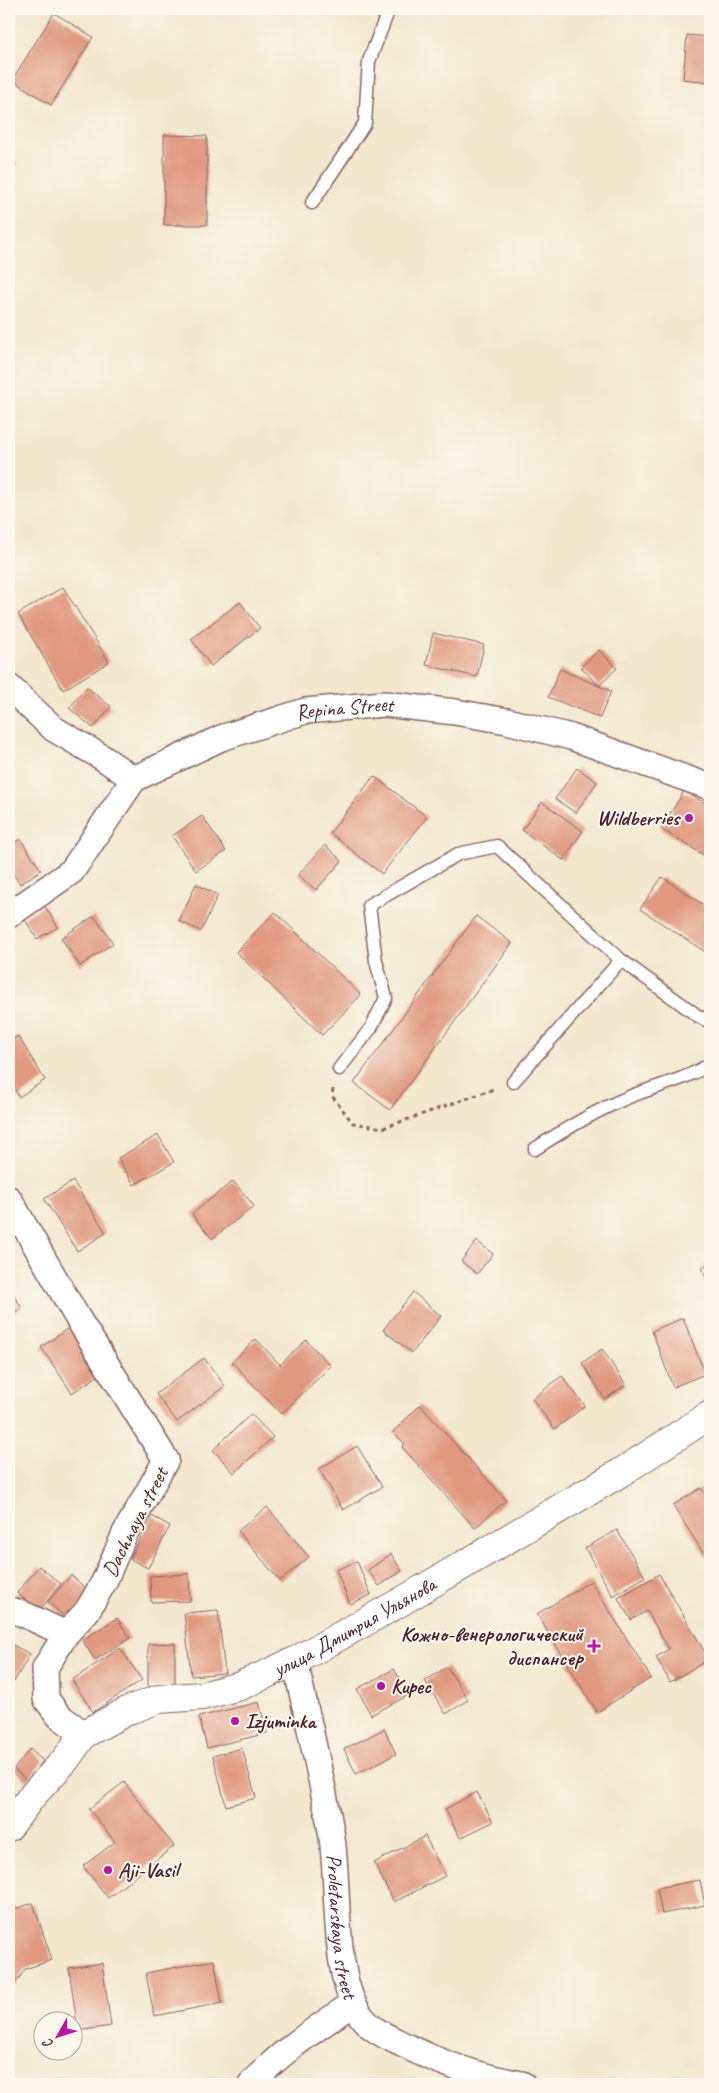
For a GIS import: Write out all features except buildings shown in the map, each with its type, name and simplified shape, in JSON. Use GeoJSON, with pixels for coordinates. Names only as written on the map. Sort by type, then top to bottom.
{"type":"FeatureCollection","features":[{"type":"Feature","properties":{"kind":"street"},"geometry":{"type":"LineString","coordinates":[[9,687],[54,729],[134,779],[72,871],[9,915]]}},
{"type":"Feature","properties":{"kind":"street","name":"Repina Street"},"geometry":{"type":"LineString","coordinates":[[134,779],[221,738],[305,712],[384,704],[472,715],[571,736],[710,787]]}},
{"type":"Feature","properties":{"kind":"street","name":"Dachnaya street"},"geometry":{"type":"LineString","coordinates":[[9,1199],[77,1317],[166,1460],[125,1534],[104,1582],[87,1611],[66,1634],[45,1668],[46,1699],[59,1716],[84,1734]]}},
{"type":"Feature","properties":{"kind":"street","name":"улица Дмитрия Ульянова"},"geometry":{"type":"LineString","coordinates":[[9,1827],[32,1796],[66,1759],[84,1734],[128,1710],[160,1699],[202,1696],[240,1686],[294,1661],[397,1604],[620,1473],[710,1416]]}},
{"type":"Feature","properties":{"kind":"street"},"geometry":{"type":"LineString","coordinates":[[9,1610],[21,1613],[66,1634]]}},
{"type":"Feature","properties":{"kind":"street","name":"Proletarskaya street"},"geometry":{"type":"LineString","coordinates":[[294,1661],[332,1833],[342,1963],[352,2004],[362,2018],[379,2034],[435,2061],[486,2078],[522,2084]]}},
{"type":"Feature","properties":{"kind":"street"},"geometry":{"type":"LineString","coordinates":[[251,2084],[264,2070],[300,2040],[352,2004]]}},
{"type":"Feature","properties":{"kind":"lane"},"geometry":{"type":"LineString","coordinates":[[312,203],[365,123],[369,61],[389,9]]}},
{"type":"Feature","properties":{"kind":"lane"},"geometry":{"type":"LineString","coordinates":[[339,1069],[371,1028],[386,998],[376,962],[369,905],[458,854],[497,846],[621,960],[698,1016],[710,1022]]}},
{"type":"Feature","properties":{"kind":"lane"},"geometry":{"type":"LineString","coordinates":[[513,1082],[621,960]]}},
{"type":"Feature","properties":{"kind":"lane"},"geometry":{"type":"LineString","coordinates":[[535,1150],[573,1124],[628,1098],[694,1074],[710,1064]]}},
{"type":"Feature","properties":{"kind":"path"},"geometry":{"type":"LineString","coordinates":[[339,1069],[332,1096],[353,1123],[382,1128],[513,1082]]}},
{"type":"Feature","properties":{"kind":"path"},"geometry":{"type":"LineString","coordinates":[[564,2084],[571,2084]]}},
{"type":"Feature","properties":{"kind":"place","name":"Wildberries"},"geometry":{"type":"Point","coordinates":[689,818]}},
{"type":"Feature","properties":{"kind":"place","name":"Кожно-венерологический диспансер"},"geometry":{"type":"Point","coordinates":[594,1646]}},
{"type":"Feature","properties":{"kind":"place","name":"Kupec"},"geometry":{"type":"Point","coordinates":[381,1686]}},
{"type":"Feature","properties":{"kind":"place","name":"Izjuminka"},"geometry":{"type":"Point","coordinates":[235,1721]}},
{"type":"Feature","properties":{"kind":"place","name":"Aji-Vasil"},"geometry":{"type":"Point","coordinates":[108,1870]}}]}
